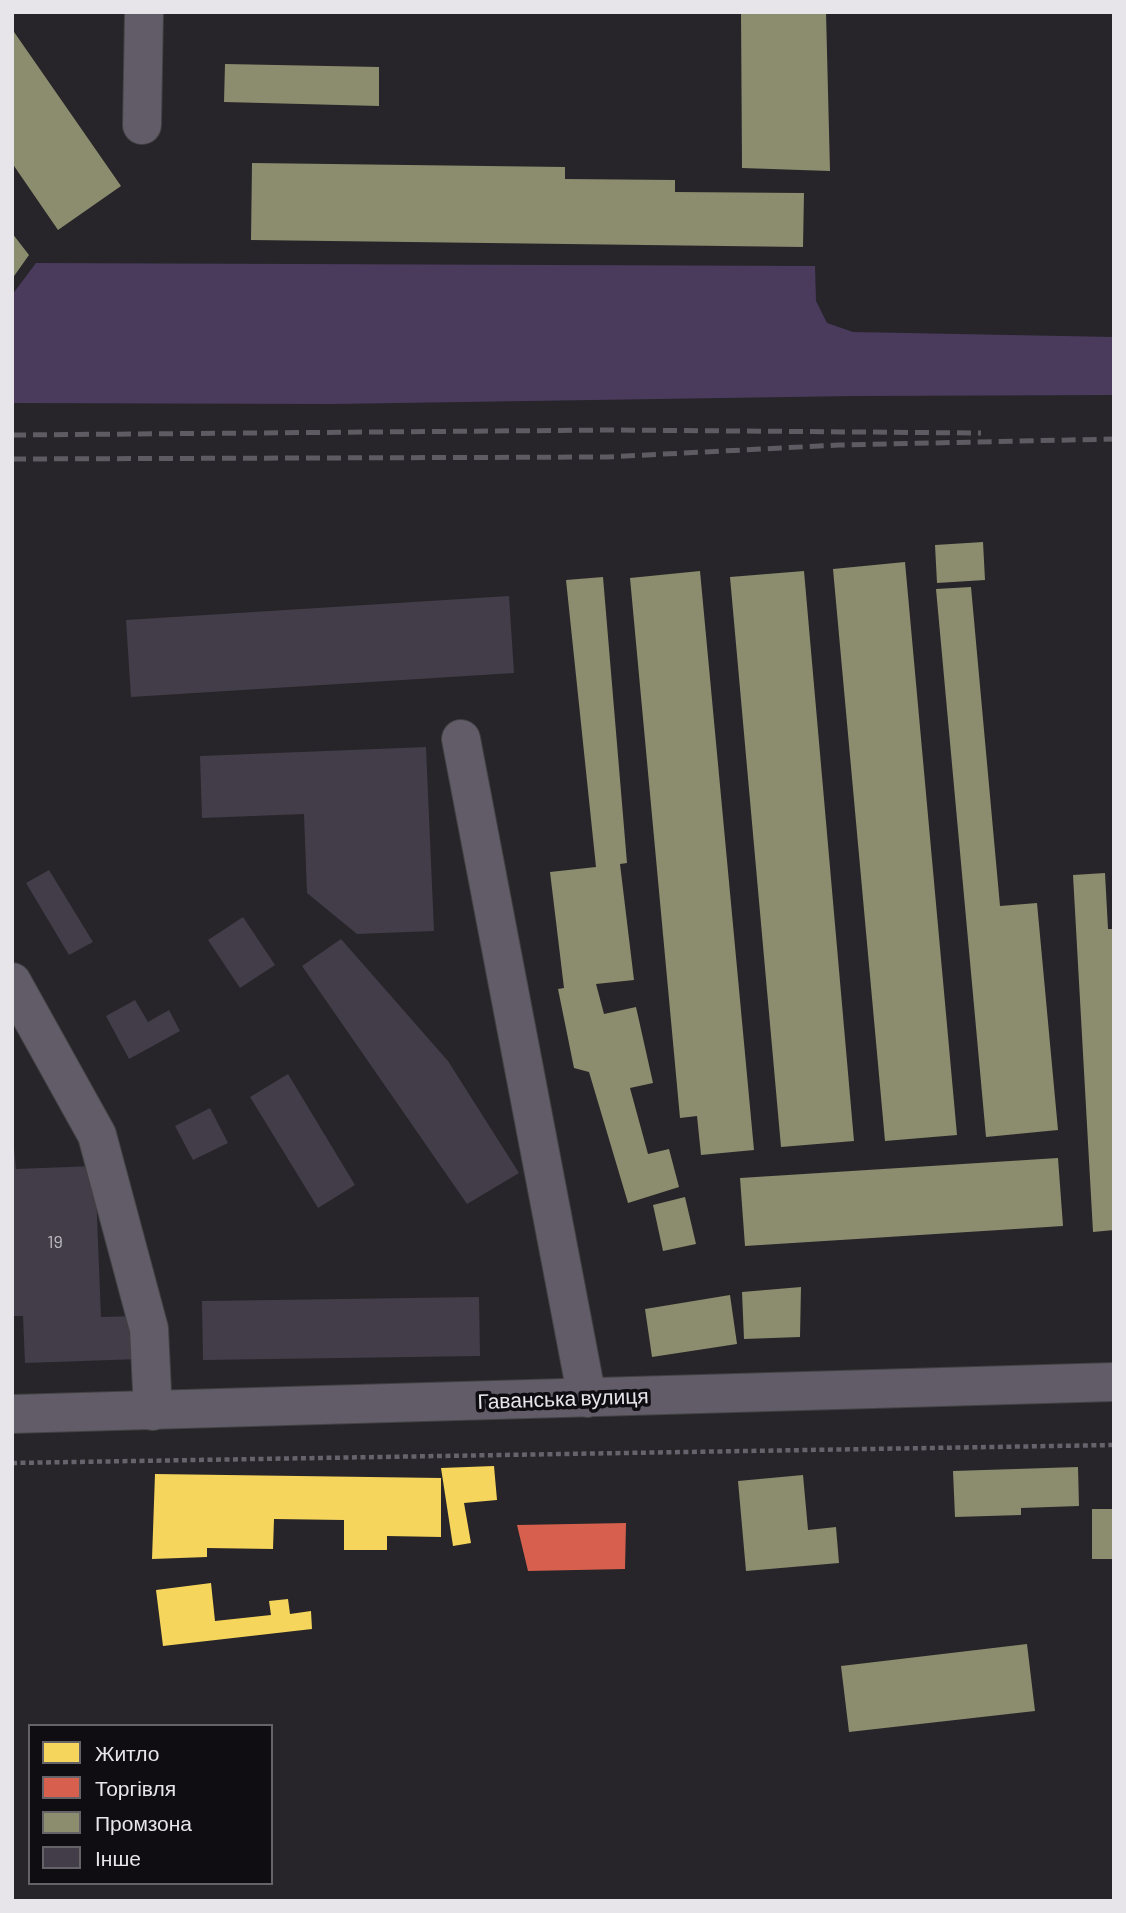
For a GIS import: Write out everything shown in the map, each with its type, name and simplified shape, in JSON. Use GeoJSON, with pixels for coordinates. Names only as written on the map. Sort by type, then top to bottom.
{"type":"FeatureCollection","features":[{"type":"Feature","properties":{"kind":"street"},"geometry":{"type":"LineString","coordinates":[[142,125],[144,12]]}},
{"type":"Feature","properties":{"kind":"street"},"geometry":{"type":"LineString","coordinates":[[461,739],[587,1398]]}},
{"type":"Feature","properties":{"kind":"street"},"geometry":{"type":"LineString","coordinates":[[12,982],[97,1135],[149,1329],[153,1411]]}},
{"type":"Feature","properties":{"kind":"street","name":"Гаванська вулиця"},"geometry":{"type":"LineString","coordinates":[[12,1414],[1114,1382]]}},
{"type":"Feature","properties":{"kind":"path"},"geometry":{"type":"LineString","coordinates":[[12,1463],[1114,1445]]}},
{"type":"Feature","properties":{"kind":"shaded area"},"geometry":{"type":"Polygon","coordinates":[[[36,263],[815,266],[816,301],[827,323],[853,332],[1114,337],[1114,395],[332,404],[12,403],[12,295],[36,263]]]}},
{"type":"Feature","properties":{"kind":"building: Житло"},"geometry":{"type":"Polygon","coordinates":[[[494,1466],[497,1500],[464,1503],[471,1543],[453,1546],[441,1468],[494,1466]]]}},
{"type":"Feature","properties":{"kind":"building: Житло"},"geometry":{"type":"Polygon","coordinates":[[[155,1474],[441,1478],[441,1537],[387,1536],[387,1550],[344,1550],[344,1520],[274,1519],[273,1549],[207,1548],[207,1557],[152,1559],[155,1474]]]}},
{"type":"Feature","properties":{"kind":"building: Житло"},"geometry":{"type":"Polygon","coordinates":[[[211,1583],[215,1621],[271,1615],[269,1601],[288,1599],[290,1614],[311,1611],[312,1629],[163,1646],[156,1590],[211,1583]]]}},
{"type":"Feature","properties":{"kind":"building: Торгівля"},"geometry":{"type":"Polygon","coordinates":[[[626,1523],[625,1569],[528,1571],[517,1525],[626,1523]]]}},
{"type":"Feature","properties":{"kind":"building: Промзона"},"geometry":{"type":"Polygon","coordinates":[[[741,12],[826,12],[830,171],[742,168],[741,12]]]}},
{"type":"Feature","properties":{"kind":"building: Промзона"},"geometry":{"type":"Polygon","coordinates":[[[12,29],[121,186],[58,230],[12,163],[12,29]]]}},
{"type":"Feature","properties":{"kind":"building: Промзона"},"geometry":{"type":"Polygon","coordinates":[[[225,64],[379,67],[379,106],[224,102],[225,64]]]}},
{"type":"Feature","properties":{"kind":"building: Промзона"},"geometry":{"type":"Polygon","coordinates":[[[252,163],[565,167],[565,179],[675,180],[675,192],[804,193],[803,247],[251,240],[252,163]]]}},
{"type":"Feature","properties":{"kind":"building: Промзона"},"geometry":{"type":"Polygon","coordinates":[[[12,233],[29,255],[12,279],[12,233]]]}},
{"type":"Feature","properties":{"kind":"building: Промзона"},"geometry":{"type":"Polygon","coordinates":[[[983,542],[985,580],[937,583],[935,545],[983,542]]]}},
{"type":"Feature","properties":{"kind":"building: Промзона"},"geometry":{"type":"Polygon","coordinates":[[[905,562],[957,1135],[885,1141],[833,569],[905,562]]]}},
{"type":"Feature","properties":{"kind":"building: Промзона"},"geometry":{"type":"Polygon","coordinates":[[[700,571],[754,1150],[701,1155],[697,1116],[680,1118],[630,578],[700,571]]]}},
{"type":"Feature","properties":{"kind":"building: Промзона"},"geometry":{"type":"Polygon","coordinates":[[[804,571],[854,1141],[781,1147],[730,577],[804,571]]]}},
{"type":"Feature","properties":{"kind":"building: Промзона"},"geometry":{"type":"Polygon","coordinates":[[[603,577],[627,863],[620,864],[634,980],[596,984],[604,1014],[636,1007],[653,1083],[630,1088],[648,1154],[669,1149],[679,1187],[628,1203],[589,1072],[574,1068],[558,989],[564,988],[550,872],[596,867],[566,580],[603,577]]]}},
{"type":"Feature","properties":{"kind":"building: Промзона"},"geometry":{"type":"Polygon","coordinates":[[[971,587],[1000,906],[1037,903],[1058,1130],[986,1137],[936,589],[971,587]]]}},
{"type":"Feature","properties":{"kind":"building: Промзона"},"geometry":{"type":"Polygon","coordinates":[[[1105,873],[1108,929],[1114,929],[1114,1230],[1093,1232],[1073,875],[1105,873]]]}},
{"type":"Feature","properties":{"kind":"building: Промзона"},"geometry":{"type":"Polygon","coordinates":[[[1058,1158],[1063,1226],[745,1246],[740,1178],[1058,1158]]]}},
{"type":"Feature","properties":{"kind":"building: Промзона"},"geometry":{"type":"Polygon","coordinates":[[[685,1197],[696,1244],[663,1251],[653,1205],[685,1197]]]}},
{"type":"Feature","properties":{"kind":"building: Промзона"},"geometry":{"type":"Polygon","coordinates":[[[801,1287],[800,1337],[744,1339],[742,1292],[801,1287]]]}},
{"type":"Feature","properties":{"kind":"building: Промзона"},"geometry":{"type":"Polygon","coordinates":[[[730,1295],[737,1344],[652,1357],[645,1309],[730,1295]]]}},
{"type":"Feature","properties":{"kind":"building: Промзона"},"geometry":{"type":"Polygon","coordinates":[[[1078,1467],[1079,1506],[1021,1508],[1021,1515],[955,1517],[953,1471],[1078,1467]]]}},
{"type":"Feature","properties":{"kind":"building: Промзона"},"geometry":{"type":"Polygon","coordinates":[[[803,1475],[808,1530],[836,1527],[839,1563],[746,1571],[738,1481],[803,1475]]]}},
{"type":"Feature","properties":{"kind":"building: Промзона"},"geometry":{"type":"Polygon","coordinates":[[[1092,1509],[1114,1509],[1114,1559],[1092,1559],[1092,1509]]]}},
{"type":"Feature","properties":{"kind":"building: Промзона"},"geometry":{"type":"Polygon","coordinates":[[[1027,1644],[1035,1711],[849,1732],[841,1666],[1027,1644]]]}},
{"type":"Feature","properties":{"kind":"building: Інше"},"geometry":{"type":"Polygon","coordinates":[[[509,596],[514,673],[131,697],[126,620],[509,596]]]}},
{"type":"Feature","properties":{"kind":"building: Інше"},"geometry":{"type":"Polygon","coordinates":[[[426,747],[434,931],[357,934],[307,893],[304,814],[202,818],[200,756],[426,747]]]}},
{"type":"Feature","properties":{"kind":"building: Інше"},"geometry":{"type":"Polygon","coordinates":[[[49,870],[93,942],[69,955],[26,883],[49,870]]]}},
{"type":"Feature","properties":{"kind":"building: Інше"},"geometry":{"type":"Polygon","coordinates":[[[243,917],[275,965],[240,988],[208,940],[243,917]]]}},
{"type":"Feature","properties":{"kind":"building: Інше"},"geometry":{"type":"Polygon","coordinates":[[[341,939],[448,1061],[519,1173],[467,1204],[302,966],[341,939]]]}},
{"type":"Feature","properties":{"kind":"building: Інше"},"geometry":{"type":"Polygon","coordinates":[[[135,1000],[148,1022],[169,1010],[180,1031],[129,1059],[106,1016],[135,1000]]]}},
{"type":"Feature","properties":{"kind":"building: Інше"},"geometry":{"type":"Polygon","coordinates":[[[288,1074],[355,1185],[318,1208],[250,1097],[288,1074]]]}},
{"type":"Feature","properties":{"kind":"building: Інше"},"geometry":{"type":"Polygon","coordinates":[[[210,1108],[228,1143],[193,1160],[175,1126],[210,1108]]]}},
{"type":"Feature","properties":{"kind":"building: Інше"},"geometry":{"type":"Polygon","coordinates":[[[12,1127],[16,1169],[95,1166],[101,1317],[139,1316],[140,1359],[25,1363],[23,1316],[12,1316],[12,1127]]]}},
{"type":"Feature","properties":{"kind":"building: Інше"},"geometry":{"type":"Polygon","coordinates":[[[479,1297],[480,1356],[203,1360],[202,1301],[479,1297]]]}},
{"type":"Feature","properties":{"kind":"railway"},"geometry":{"type":"LineString","coordinates":[[12,435],[614,430],[981,433]]}},
{"type":"Feature","properties":{"kind":"railway"},"geometry":{"type":"LineString","coordinates":[[12,459],[607,457],[839,445],[1114,439]]}}]}
